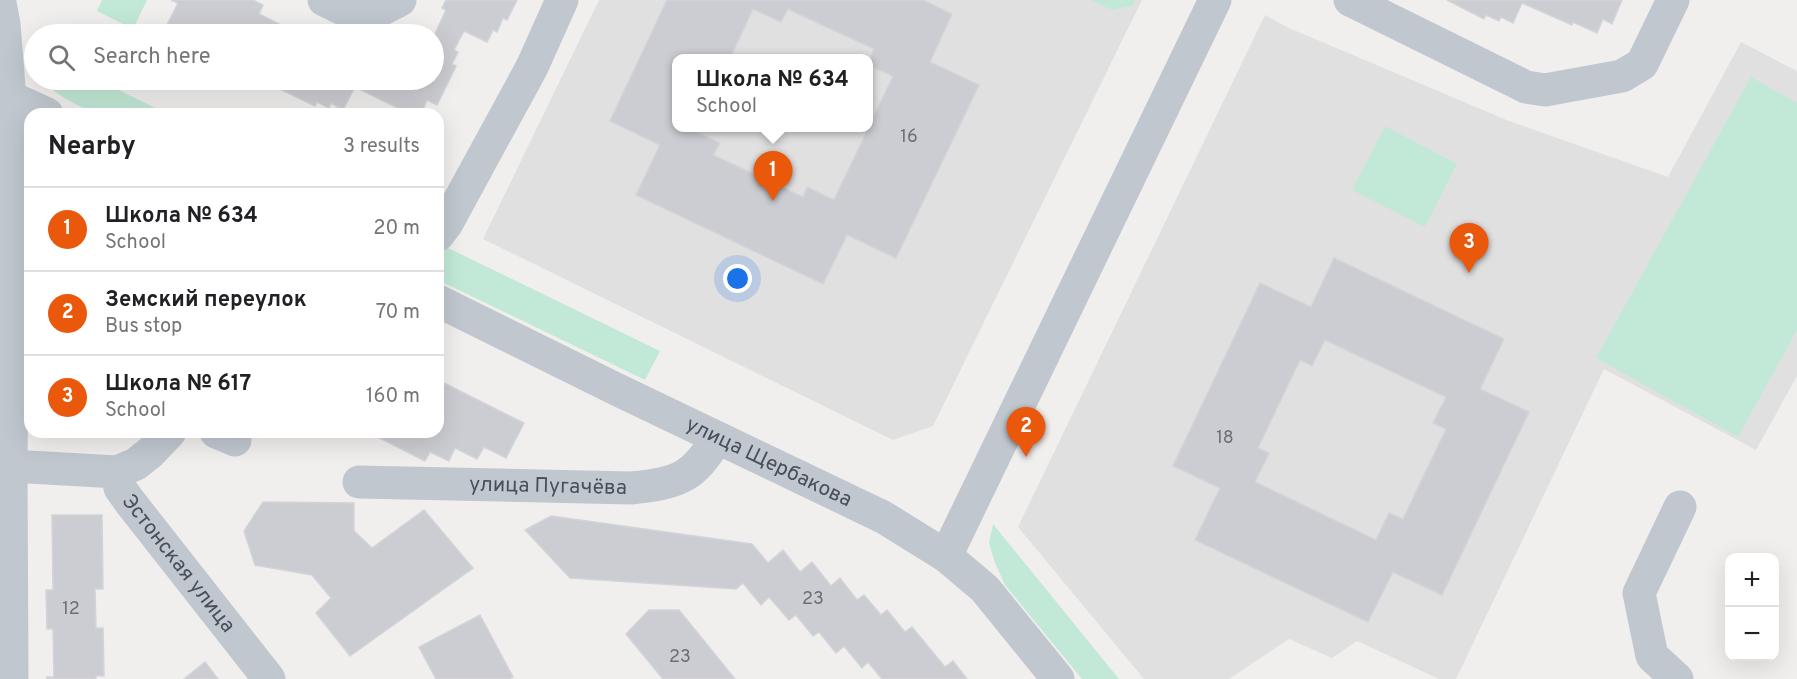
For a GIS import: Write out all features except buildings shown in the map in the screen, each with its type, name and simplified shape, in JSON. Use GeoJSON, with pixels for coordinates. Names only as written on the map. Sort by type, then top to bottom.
{"type":"FeatureCollection","features":[{"type":"Feature","properties":{"kind":"street"},"geometry":{"type":"LineString","coordinates":[[324,0],[363,19],[400,0]]}},
{"type":"Feature","properties":{"kind":"street"},"geometry":{"type":"LineString","coordinates":[[444,227],[531,67],[562,0]]}},
{"type":"Feature","properties":{"kind":"street"},"geometry":{"type":"LineString","coordinates":[[946,556],[1215,0]]}},
{"type":"Feature","properties":{"kind":"street"},"geometry":{"type":"LineString","coordinates":[[1350,0],[1526,87],[1545,90],[1622,76],[1642,64],[1673,0]]}},
{"type":"Feature","properties":{"kind":"street"},"geometry":{"type":"LineString","coordinates":[[0,3],[10,97],[7,145],[5,431],[11,466],[12,679]]}},
{"type":"Feature","properties":{"kind":"street"},"geometry":{"type":"LineString","coordinates":[[10,97],[34,108]]}},
{"type":"Feature","properties":{"kind":"street","name":"улица Щербакова"},"geometry":{"type":"LineString","coordinates":[[444,304],[883,517],[946,556],[985,590],[1043,674]]}},
{"type":"Feature","properties":{"kind":"street"},"geometry":{"type":"LineString","coordinates":[[117,472],[136,464],[164,438]]}},
{"type":"Feature","properties":{"kind":"street","name":"улица Пугачёва"},"geometry":{"type":"LineString","coordinates":[[359,482],[631,488],[659,485],[685,476],[704,460],[717,438]]}},
{"type":"Feature","properties":{"kind":"street","name":"Эстонская улица"},"geometry":{"type":"LineString","coordinates":[[11,466],[117,472],[120,488],[130,502],[270,679]]}},
{"type":"Feature","properties":{"kind":"street"},"geometry":{"type":"LineString","coordinates":[[1677,679],[1653,656],[1639,593],[1680,507]]}},
{"type":"Feature","properties":{"kind":"shaded area"},"geometry":{"type":"Polygon","coordinates":[[[599,0],[1142,0],[933,426],[893,440],[483,239],[599,0]]]}},
{"type":"Feature","properties":{"kind":"shaded area"},"geometry":{"type":"Polygon","coordinates":[[[1265,15],[1289,28],[1509,121],[1668,177],[1741,42],[1797,71],[1797,376],[1756,450],[1604,369],[1456,679],[1439,679],[1357,641],[1332,658],[1289,639],[1229,679],[1144,679],[1018,527],[1265,15]]]}},
{"type":"Feature","properties":{"kind":"green space"},"geometry":{"type":"Polygon","coordinates":[[[102,0],[147,0],[135,24],[123,24],[97,11],[102,0]]]}},
{"type":"Feature","properties":{"kind":"green space"},"geometry":{"type":"Polygon","coordinates":[[[1091,0],[1135,0],[1133,5],[1112,10],[1091,0]]]}},
{"type":"Feature","properties":{"kind":"green space"},"geometry":{"type":"Polygon","coordinates":[[[1751,77],[1797,103],[1797,330],[1738,437],[1596,358],[1751,77]]]}},
{"type":"Feature","properties":{"kind":"green space"},"geometry":{"type":"Polygon","coordinates":[[[53,90],[119,90],[156,108],[84,108],[53,90]]]}},
{"type":"Feature","properties":{"kind":"green space"},"geometry":{"type":"Polygon","coordinates":[[[1385,126],[1457,164],[1425,227],[1352,190],[1385,126]]]}},
{"type":"Feature","properties":{"kind":"green space"},"geometry":{"type":"Polygon","coordinates":[[[444,246],[660,351],[645,380],[444,283],[444,246]]]}},
{"type":"Feature","properties":{"kind":"green space"},"geometry":{"type":"Polygon","coordinates":[[[993,524],[1119,679],[1082,679],[1005,585],[989,543],[993,524]]]}},
{"type":"Feature","properties":{"kind":"place","name":"Школа № 634"},"geometry":{"type":"Point","coordinates":[773,201]}},
{"type":"Feature","properties":{"kind":"place","name":"Школа № 617"},"geometry":{"type":"Point","coordinates":[1469,273]}},
{"type":"Feature","properties":{"kind":"place","name":"Земский переулок"},"geometry":{"type":"Point","coordinates":[1026,457]}}]}
